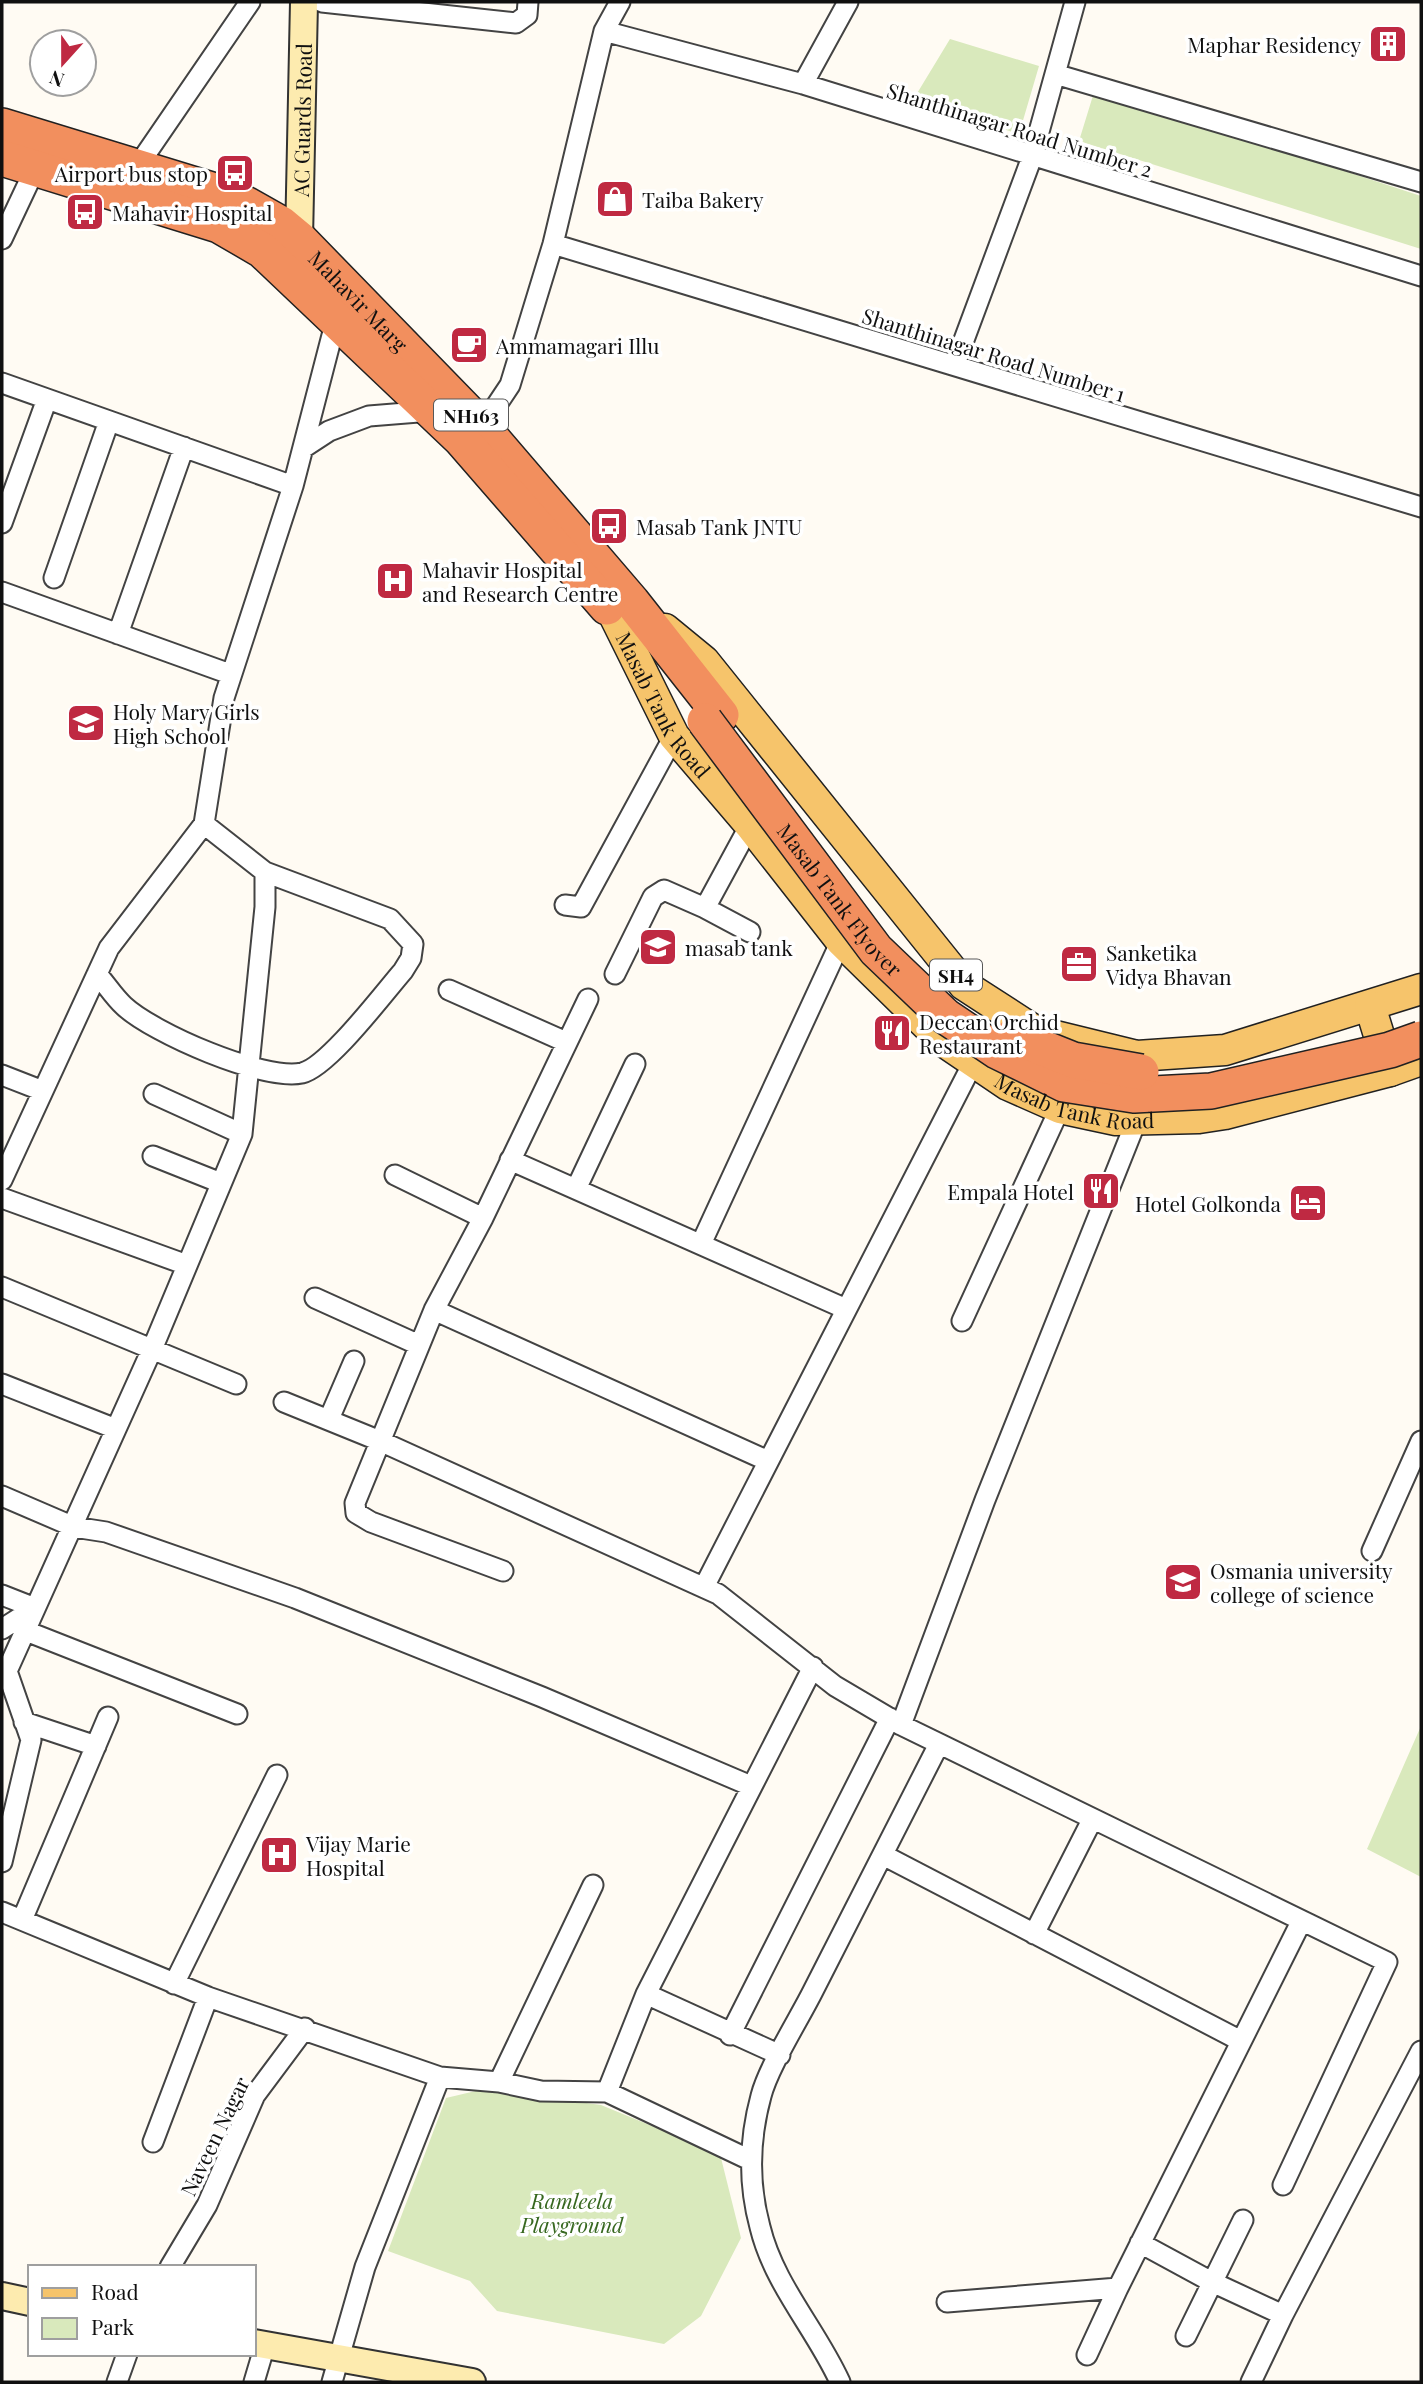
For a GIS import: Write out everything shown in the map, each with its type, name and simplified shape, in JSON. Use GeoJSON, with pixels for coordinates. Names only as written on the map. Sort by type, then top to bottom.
{"type":"FeatureCollection","features":[{"type":"Feature","properties":{"kind":"highway","name":"Mahavir Marg"},"geometry":{"type":"LineString","coordinates":[[2,126],[231,196],[281,224],[299,239],[482,427],[622,608]]}},
{"type":"Feature","properties":{"kind":"highway","name":"Mahavir Marg"},"geometry":{"type":"LineString","coordinates":[[2,158],[219,226],[262,250],[461,439],[534,527],[622,608]]}},
{"type":"Feature","properties":{"kind":"highway","name":"Masab Tank Flyover"},"geometry":{"type":"LineString","coordinates":[[622,608],[700,724],[876,950],[944,1016],[997,1051],[1064,1084],[1134,1095],[1211,1091],[1390,1050],[1421,1039]]}},
{"type":"Feature","properties":{"kind":"highway","name":"Masab Tank Flyover"},"geometry":{"type":"LineString","coordinates":[[700,724],[891,933],[960,1002],[1012,1035],[1073,1060],[1144,1073],[1217,1070],[1297,1052],[1420,999]]}},
{"type":"Feature","properties":{"kind":"main road","name":"Masab Tank Road"},"geometry":{"type":"LineString","coordinates":[[622,608],[700,724],[750,825],[841,941],[943,1041],[1008,1085],[1060,1108],[1116,1120],[1225,1114],[1390,1071],[1421,1060]]}},
{"type":"Feature","properties":{"kind":"main road","name":"Masab Tank Road"},"geometry":{"type":"LineString","coordinates":[[622,608],[704,661],[964,985],[1035,1031],[1137,1056],[1225,1050],[1370,1006],[1420,999]]}},
{"type":"Feature","properties":{"kind":"main road"},"geometry":{"type":"LineString","coordinates":[[1370,1006],[1390,1071]]}},
{"type":"Feature","properties":{"kind":"street"},"geometry":{"type":"LineString","coordinates":[[136,167],[250,2]]}},
{"type":"Feature","properties":{"kind":"street","name":"AC Guards Road"},"geometry":{"type":"LineString","coordinates":[[299,239],[304,2]]}},
{"type":"Feature","properties":{"kind":"street"},"geometry":{"type":"LineString","coordinates":[[330,3],[423,6],[516,23],[527,15],[527,2]]}},
{"type":"Feature","properties":{"kind":"street"},"geometry":{"type":"LineString","coordinates":[[482,427],[510,384],[554,244],[604,31],[620,2]]}},
{"type":"Feature","properties":{"kind":"street"},"geometry":{"type":"LineString","coordinates":[[803,85],[848,2]]}},
{"type":"Feature","properties":{"kind":"street"},"geometry":{"type":"LineString","coordinates":[[956,364],[1032,157],[1074,2]]}},
{"type":"Feature","properties":{"kind":"street","name":"Shanthinagar Road Number 2"},"geometry":{"type":"LineString","coordinates":[[604,31],[803,85],[1421,276]]}},
{"type":"Feature","properties":{"kind":"street"},"geometry":{"type":"LineString","coordinates":[[1055,74],[1421,182]]}},
{"type":"Feature","properties":{"kind":"street"},"geometry":{"type":"LineString","coordinates":[[2,239],[35,169]]}},
{"type":"Feature","properties":{"kind":"street","name":"Shanthinagar Road Number 1"},"geometry":{"type":"LineString","coordinates":[[554,244],[1421,507]]}},
{"type":"Feature","properties":{"kind":"street"},"geometry":{"type":"LineString","coordinates":[[2,1180],[109,948],[204,824],[230,674],[293,486],[336,320]]}},
{"type":"Feature","properties":{"kind":"street"},"geometry":{"type":"LineString","coordinates":[[2,383],[293,486]]}},
{"type":"Feature","properties":{"kind":"street"},"geometry":{"type":"LineString","coordinates":[[2,523],[47,399]]}},
{"type":"Feature","properties":{"kind":"street"},"geometry":{"type":"LineString","coordinates":[[303,448],[329,431],[369,416],[431,411]]}},
{"type":"Feature","properties":{"kind":"street"},"geometry":{"type":"LineString","coordinates":[[54,578],[109,421]]}},
{"type":"Feature","properties":{"kind":"street"},"geometry":{"type":"LineString","coordinates":[[118,634],[184,447]]}},
{"type":"Feature","properties":{"kind":"street"},"geometry":{"type":"LineString","coordinates":[[2,592],[230,674]]}},
{"type":"Feature","properties":{"kind":"street"},"geometry":{"type":"LineString","coordinates":[[565,905],[577,909],[581,906],[700,724]]}},
{"type":"Feature","properties":{"kind":"street"},"geometry":{"type":"LineString","coordinates":[[97,974],[125,1007],[149,1024],[190,1045],[247,1066],[302,1073],[335,1048],[402,971],[413,953],[410,939],[390,919],[265,872],[204,824]]}},
{"type":"Feature","properties":{"kind":"street"},"geometry":{"type":"LineString","coordinates":[[705,908],[750,825]]}},
{"type":"Feature","properties":{"kind":"street"},"geometry":{"type":"LineString","coordinates":[[2,1862],[32,1740],[7,1671],[153,1347],[242,1134],[265,907],[265,872]]}},
{"type":"Feature","properties":{"kind":"street"},"geometry":{"type":"LineString","coordinates":[[615,974],[653,897],[659,892],[671,891],[750,932]]}},
{"type":"Feature","properties":{"kind":"street"},"geometry":{"type":"LineString","coordinates":[[701,1244],[841,941]]}},
{"type":"Feature","properties":{"kind":"street"},"geometry":{"type":"LineString","coordinates":[[449,990],[566,1042]]}},
{"type":"Feature","properties":{"kind":"street"},"geometry":{"type":"LineString","coordinates":[[503,1571],[370,1522],[356,1513],[355,1503],[434,1310],[483,1218],[588,999]]}},
{"type":"Feature","properties":{"kind":"street"},"geometry":{"type":"LineString","coordinates":[[704,1587],[973,1063]]}},
{"type":"Feature","properties":{"kind":"street"},"geometry":{"type":"LineString","coordinates":[[576,1189],[635,1064]]}},
{"type":"Feature","properties":{"kind":"street"},"geometry":{"type":"LineString","coordinates":[[2,1075],[43,1091]]}},
{"type":"Feature","properties":{"kind":"street"},"geometry":{"type":"LineString","coordinates":[[154,1094],[242,1134]]}},
{"type":"Feature","properties":{"kind":"street"},"geometry":{"type":"LineString","coordinates":[[962,1321],[1060,1108]]}},
{"type":"Feature","properties":{"kind":"street"},"geometry":{"type":"LineString","coordinates":[[730,2035],[895,1721],[1137,1119]]}},
{"type":"Feature","properties":{"kind":"street"},"geometry":{"type":"LineString","coordinates":[[153,1156],[221,1183]]}},
{"type":"Feature","properties":{"kind":"street"},"geometry":{"type":"LineString","coordinates":[[510,1160],[846,1309]]}},
{"type":"Feature","properties":{"kind":"street"},"geometry":{"type":"LineString","coordinates":[[395,1175],[483,1218]]}},
{"type":"Feature","properties":{"kind":"street"},"geometry":{"type":"LineString","coordinates":[[2,1198],[187,1265]]}},
{"type":"Feature","properties":{"kind":"street"},"geometry":{"type":"LineString","coordinates":[[2,1287],[153,1347],[236,1384]]}},
{"type":"Feature","properties":{"kind":"street"},"geometry":{"type":"LineString","coordinates":[[315,1298],[419,1345]]}},
{"type":"Feature","properties":{"kind":"street"},"geometry":{"type":"LineString","coordinates":[[434,1310],[768,1461]]}},
{"type":"Feature","properties":{"kind":"street"},"geometry":{"type":"LineString","coordinates":[[329,1419],[354,1361]]}},
{"type":"Feature","properties":{"kind":"street"},"geometry":{"type":"LineString","coordinates":[[2,1384],[116,1429]]}},
{"type":"Feature","properties":{"kind":"street"},"geometry":{"type":"LineString","coordinates":[[284,1402],[380,1441],[718,1594],[835,1686],[895,1721],[1092,1820],[1387,1962],[1283,2185]]}},
{"type":"Feature","properties":{"kind":"street"},"geometry":{"type":"LineString","coordinates":[[1372,1551],[1421,1441]]}},
{"type":"Feature","properties":{"kind":"street"},"geometry":{"type":"LineString","coordinates":[[2,1496],[74,1527],[106,1532],[295,1598],[542,1697],[751,1786]]}},
{"type":"Feature","properties":{"kind":"street"},"geometry":{"type":"LineString","coordinates":[[2,1595],[35,1608]]}},
{"type":"Feature","properties":{"kind":"street"},"geometry":{"type":"LineString","coordinates":[[2,1629],[35,1608]]}},
{"type":"Feature","properties":{"kind":"street"},"geometry":{"type":"LineString","coordinates":[[26,1631],[237,1714]]}},
{"type":"Feature","properties":{"kind":"street"},"geometry":{"type":"LineString","coordinates":[[607,2092],[646,1994],[813,1667]]}},
{"type":"Feature","properties":{"kind":"street"},"geometry":{"type":"LineString","coordinates":[[22,1920],[108,1717]]}},
{"type":"Feature","properties":{"kind":"street"},"geometry":{"type":"LineString","coordinates":[[24,1722],[96,1746]]}},
{"type":"Feature","properties":{"kind":"street"},"geometry":{"type":"LineString","coordinates":[[840,2382],[825,2350],[811,2333],[783,2284],[760,2229],[749,2172],[750,2160],[761,2094],[939,1744]]}},
{"type":"Feature","properties":{"kind":"street"},"geometry":{"type":"LineString","coordinates":[[174,1984],[277,1775]]}},
{"type":"Feature","properties":{"kind":"street"},"geometry":{"type":"LineString","coordinates":[[1034,1934],[1092,1820]]}},
{"type":"Feature","properties":{"kind":"street"},"geometry":{"type":"LineString","coordinates":[[883,1854],[1241,2041]]}},
{"type":"Feature","properties":{"kind":"street"},"geometry":{"type":"LineString","coordinates":[[499,2082],[593,1885]]}},
{"type":"Feature","properties":{"kind":"street"},"geometry":{"type":"LineString","coordinates":[[2,1912],[208,1997],[440,2077],[499,2082],[541,2091],[607,2092],[750,2160]]}},
{"type":"Feature","properties":{"kind":"street"},"geometry":{"type":"LineString","coordinates":[[1087,2356],[1140,2243],[1301,1922]]}},
{"type":"Feature","properties":{"kind":"street"},"geometry":{"type":"LineString","coordinates":[[646,1994],[780,2056]]}},
{"type":"Feature","properties":{"kind":"street"},"geometry":{"type":"LineString","coordinates":[[153,2143],[208,1997]]}},
{"type":"Feature","properties":{"kind":"street","name":"Naveen Nagar"},"geometry":{"type":"LineString","coordinates":[[171,2265],[207,2205],[256,2095],[304,2028]]}},
{"type":"Feature","properties":{"kind":"street"},"geometry":{"type":"LineString","coordinates":[[1251,2382],[1421,2050]]}},
{"type":"Feature","properties":{"kind":"street"},"geometry":{"type":"LineString","coordinates":[[335,2370],[365,2267],[440,2077]]}},
{"type":"Feature","properties":{"kind":"street"},"geometry":{"type":"LineString","coordinates":[[1186,2336],[1243,2220]]}},
{"type":"Feature","properties":{"kind":"street"},"geometry":{"type":"LineString","coordinates":[[1140,2243],[1212,2282],[1283,2315]]}},
{"type":"Feature","properties":{"kind":"street"},"geometry":{"type":"LineString","coordinates":[[947,2302],[1118,2288]]}},
{"type":"Feature","properties":{"kind":"street"},"geometry":{"type":"LineString","coordinates":[[2,2296],[28,2302]]}},
{"type":"Feature","properties":{"kind":"street"},"geometry":{"type":"LineString","coordinates":[[254,2382],[259,2344],[335,2370],[472,2382]]}},
{"type":"Feature","properties":{"kind":"street"},"geometry":{"type":"LineString","coordinates":[[117,2382],[126,2356]]}},
{"type":"Feature","properties":{"kind":"green space"},"geometry":{"type":"Polygon","coordinates":[[[950,39],[1039,66],[1019,134],[913,100],[950,39]]]}},
{"type":"Feature","properties":{"kind":"green space"},"geometry":{"type":"Polygon","coordinates":[[[1095,89],[1421,196],[1421,249],[1079,141],[1095,89]]]}},
{"type":"Feature","properties":{"kind":"green space"},"geometry":{"type":"Polygon","coordinates":[[[1421,1726],[1421,1877],[1367,1849],[1421,1726]]]}},
{"type":"Feature","properties":{"kind":"green space","name":"Ramleela Playground"},"geometry":{"type":"Polygon","coordinates":[[[484,2089],[601,2105],[720,2154],[741,2238],[701,2316],[664,2344],[497,2311],[470,2281],[388,2251],[446,2098],[484,2089]]]}},
{"type":"Feature","properties":{"kind":"place","name":"Maphar Residency"},"geometry":{"type":"Point","coordinates":[1388,44]}},
{"type":"Feature","properties":{"kind":"place","name":"Airport bus stop"},"geometry":{"type":"Point","coordinates":[235,173]}},
{"type":"Feature","properties":{"kind":"place","name":"Taiba Bakery"},"geometry":{"type":"Point","coordinates":[615,199]}},
{"type":"Feature","properties":{"kind":"place","name":"Mahavir Hospital"},"geometry":{"type":"Point","coordinates":[85,212]}},
{"type":"Feature","properties":{"kind":"place","name":"Ammamagari Illu"},"geometry":{"type":"Point","coordinates":[469,345]}},
{"type":"Feature","properties":{"kind":"place","name":"Masab Tank JNTU"},"geometry":{"type":"Point","coordinates":[609,526]}},
{"type":"Feature","properties":{"kind":"place","name":"Mahavir Hospital and Research Centre"},"geometry":{"type":"Point","coordinates":[395,581]}},
{"type":"Feature","properties":{"kind":"place","name":"Holy Mary Girls High School"},"geometry":{"type":"Point","coordinates":[86,723]}},
{"type":"Feature","properties":{"kind":"place","name":"masab tank"},"geometry":{"type":"Point","coordinates":[658,947]}},
{"type":"Feature","properties":{"kind":"place","name":"Sanketika Vidya Bhavan"},"geometry":{"type":"Point","coordinates":[1079,964]}},
{"type":"Feature","properties":{"kind":"place","name":"Deccan Orchid Restaurant"},"geometry":{"type":"Point","coordinates":[892,1033]}},
{"type":"Feature","properties":{"kind":"place","name":"Empala Hotel"},"geometry":{"type":"Point","coordinates":[1101,1191]}},
{"type":"Feature","properties":{"kind":"place","name":"Hotel Golkonda"},"geometry":{"type":"Point","coordinates":[1308,1203]}},
{"type":"Feature","properties":{"kind":"place","name":"Osmania university college of science"},"geometry":{"type":"Point","coordinates":[1183,1582]}},
{"type":"Feature","properties":{"kind":"place","name":"Vijay Marie Hospital"},"geometry":{"type":"Point","coordinates":[279,1855]}}]}
